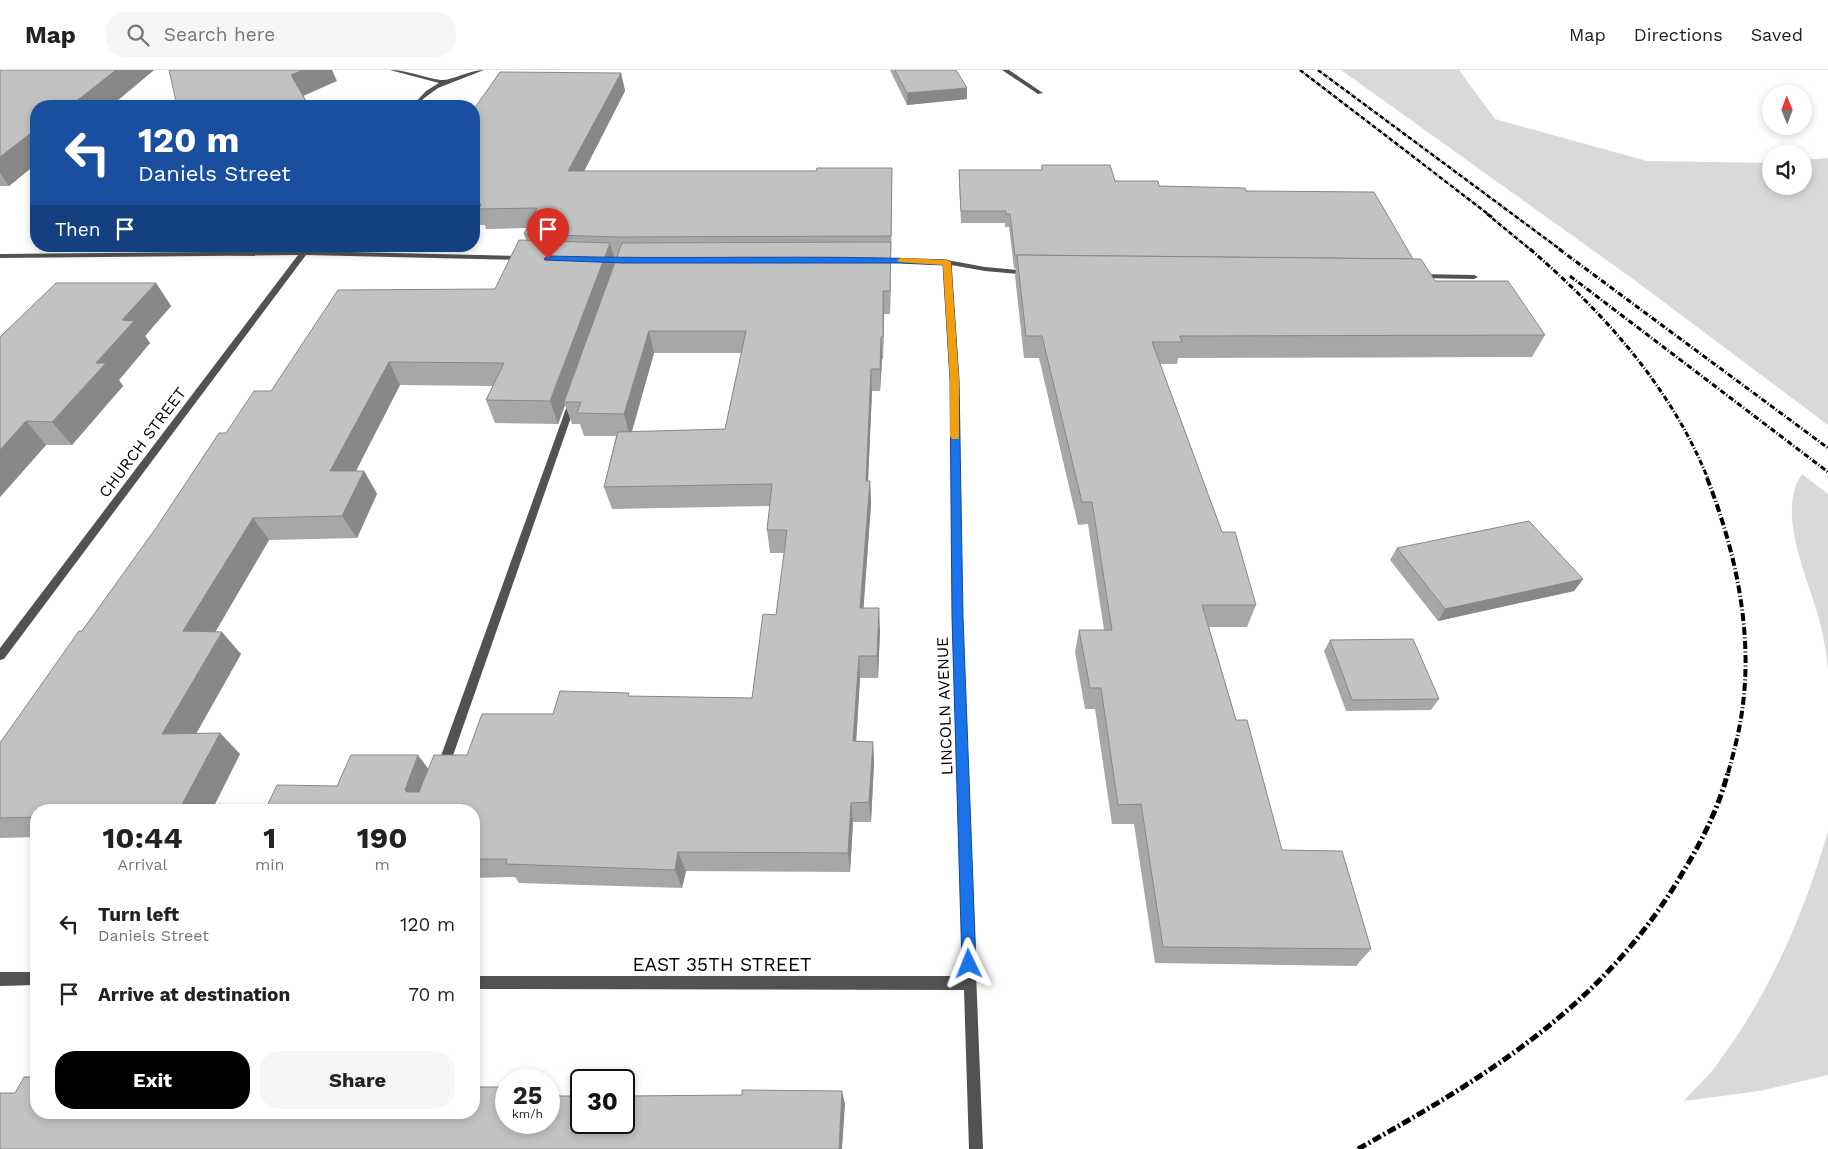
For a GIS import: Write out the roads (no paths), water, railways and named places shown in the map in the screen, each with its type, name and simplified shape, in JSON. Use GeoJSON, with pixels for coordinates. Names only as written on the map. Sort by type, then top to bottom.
{"type":"FeatureCollection","features":[{"type":"Feature","properties":{"kind":"street"},"geometry":{"type":"LineString","coordinates":[[394,70],[442,82]]}},
{"type":"Feature","properties":{"kind":"street"},"geometry":{"type":"LineString","coordinates":[[419,100],[442,82],[481,70]]}},
{"type":"Feature","properties":{"kind":"street"},"geometry":{"type":"LineString","coordinates":[[1006,70],[1040,93]]}},
{"type":"Feature","properties":{"kind":"street"},"geometry":{"type":"LineString","coordinates":[[0,256],[204,252]]}},
{"type":"Feature","properties":{"kind":"street","name":"CHURCH STREET"},"geometry":{"type":"LineString","coordinates":[[0,656],[304,252]]}},
{"type":"Feature","properties":{"kind":"street"},"geometry":{"type":"LineString","coordinates":[[364,252],[536,258]]}},
{"type":"Feature","properties":{"kind":"street"},"geometry":{"type":"LineString","coordinates":[[870,260],[947,262],[1018,273],[1038,273]]}},
{"type":"Feature","properties":{"kind":"street","name":"LINCOLN AVENUE"},"geometry":{"type":"LineString","coordinates":[[947,262],[955,380],[957,617],[976,1149]]}},
{"type":"Feature","properties":{"kind":"street"},"geometry":{"type":"LineString","coordinates":[[1415,276],[1474,277]]}},
{"type":"Feature","properties":{"kind":"street"},"geometry":{"type":"LineString","coordinates":[[441,773],[577,391]]}},
{"type":"Feature","properties":{"kind":"street"},"geometry":{"type":"LineString","coordinates":[[0,979],[30,979]]}},
{"type":"Feature","properties":{"kind":"street","name":"EAST 35TH STREET"},"geometry":{"type":"LineString","coordinates":[[480,983],[970,983]]}},
{"type":"Feature","properties":{"kind":"railway"},"geometry":{"type":"LineString","coordinates":[[1300,70],[1492,217]]}},
{"type":"Feature","properties":{"kind":"railway"},"geometry":{"type":"LineString","coordinates":[[1318,70],[1561,250]]}},
{"type":"Feature","properties":{"kind":"railway"},"geometry":{"type":"LineString","coordinates":[[1487,214],[1531,250]]}},
{"type":"Feature","properties":{"kind":"railway"},"geometry":{"type":"LineString","coordinates":[[1530,249],[1584,299],[1633,354],[1675,413],[1693,445],[1708,479]]}},
{"type":"Feature","properties":{"kind":"railway"},"geometry":{"type":"LineString","coordinates":[[1559,249],[1828,448]]}},
{"type":"Feature","properties":{"kind":"railway"},"geometry":{"type":"LineString","coordinates":[[1570,276],[1828,472]]}},
{"type":"Feature","properties":{"kind":"railway"},"geometry":{"type":"LineString","coordinates":[[1707,478],[1718,508],[1735,570],[1745,633],[1744,697],[1738,735],[1728,773]]}},
{"type":"Feature","properties":{"kind":"railway"},"geometry":{"type":"LineString","coordinates":[[1358,1149],[1406,1122],[1498,1064],[1540,1033],[1581,998],[1618,961],[1652,919],[1690,860],[1715,811],[1728,772]]}}]}
